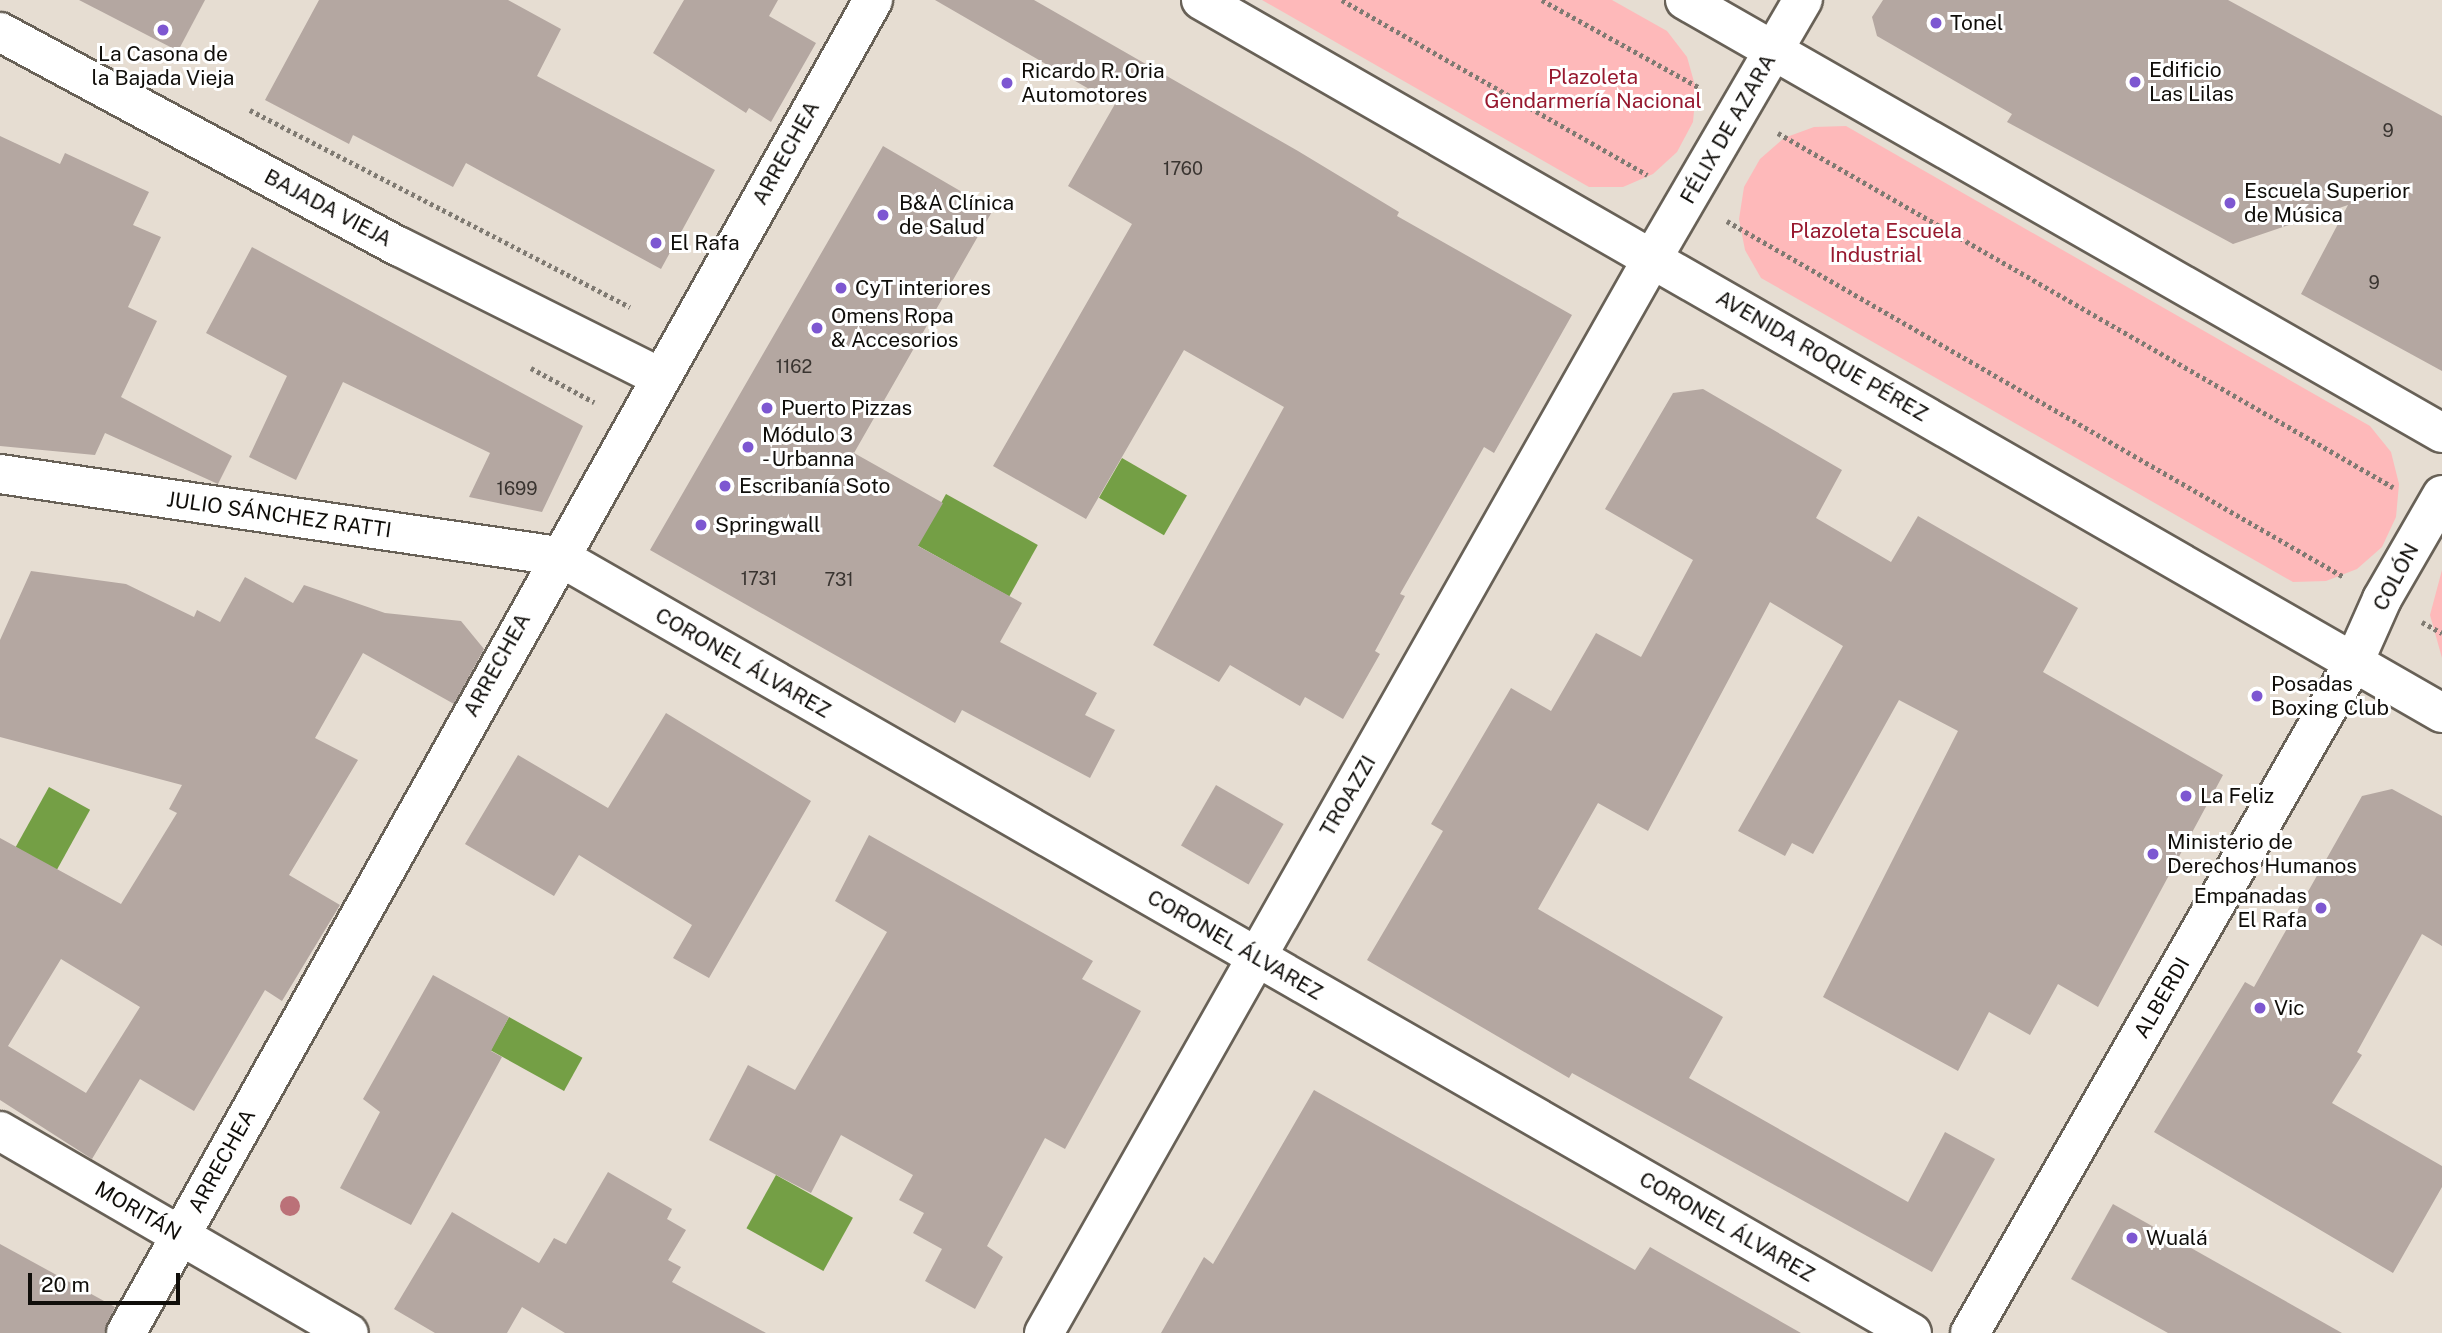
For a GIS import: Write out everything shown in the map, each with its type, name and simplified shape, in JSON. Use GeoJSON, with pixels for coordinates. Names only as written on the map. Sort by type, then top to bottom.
{"type":"FeatureCollection","features":[{"type":"Feature","properties":{"kind":"street","name":"ARRECHEA"},"geometry":{"type":"LineString","coordinates":[[126,1333],[558,556],[873,0]]}},
{"type":"Feature","properties":{"kind":"street","name":"AVENIDA ROQUE PÉREZ"},"geometry":{"type":"LineString","coordinates":[[1201,0],[2442,713]]}},
{"type":"Feature","properties":{"kind":"street"},"geometry":{"type":"LineString","coordinates":[[1685,0],[2442,433]]}},
{"type":"Feature","properties":{"kind":"street","name":"FÉLIX DE AZARA"},"geometry":{"type":"LineString","coordinates":[[1652,259],[1803,0]]}},
{"type":"Feature","properties":{"kind":"street","name":"BAJADA VIEJA"},"geometry":{"type":"LineString","coordinates":[[0,32],[400,247],[660,377]]}},
{"type":"Feature","properties":{"kind":"street","name":"TROAZZI"},"geometry":{"type":"LineString","coordinates":[[1044,1333],[1652,259]]}},
{"type":"Feature","properties":{"kind":"street","name":"JULIO SÁNCHEZ RATTI"},"geometry":{"type":"LineString","coordinates":[[0,474],[558,556]]}},
{"type":"Feature","properties":{"kind":"street","name":"COLÓN"},"geometry":{"type":"LineString","coordinates":[[2354,662],[2382,599],[2438,502]]}},
{"type":"Feature","properties":{"kind":"street","name":"CORONEL ÁLVAREZ"},"geometry":{"type":"LineString","coordinates":[[558,556],[1912,1333]]}},
{"type":"Feature","properties":{"kind":"street","name":"ALBERDI"},"geometry":{"type":"LineString","coordinates":[[1970,1333],[2354,662]]}},
{"type":"Feature","properties":{"kind":"street","name":"MORITÁN"},"geometry":{"type":"LineString","coordinates":[[0,1131],[349,1333]]}},
{"type":"Feature","properties":{"kind":"path"},"geometry":{"type":"LineString","coordinates":[[1342,0],[2442,633]]}},
{"type":"Feature","properties":{"kind":"path"},"geometry":{"type":"LineString","coordinates":[[1542,0],[2438,502]]}},
{"type":"Feature","properties":{"kind":"path"},"geometry":{"type":"LineString","coordinates":[[245,107],[684,334]]}},
{"type":"Feature","properties":{"kind":"green space","name":"Plazoleta Gendarmería Nacional"},"geometry":{"type":"Polygon","coordinates":[[[1262,0],[1612,0],[1667,31],[1687,57],[1696,89],[1693,122],[1677,152],[1653,174],[1623,187],[1589,187],[1262,0]]]}},
{"type":"Feature","properties":{"kind":"green space","name":"Plazoleta Escuela Industrial"},"geometry":{"type":"Polygon","coordinates":[[[1846,126],[2370,426],[2391,452],[2399,484],[2396,517],[2382,547],[2357,569],[2326,581],[2293,582],[1761,278],[1745,250],[1739,219],[1744,187],[1760,159],[1784,138],[1814,127],[1846,126]]]}},
{"type":"Feature","properties":{"kind":"green space"},"geometry":{"type":"Polygon","coordinates":[[[2442,570],[2442,658],[2430,615],[2442,570]]]}},
{"type":"Feature","properties":{"kind":"shaded area"},"geometry":{"type":"Polygon","coordinates":[[[1122,458],[1187,496],[1164,535],[1099,498],[1122,458]]]}},
{"type":"Feature","properties":{"kind":"shaded area"},"geometry":{"type":"Polygon","coordinates":[[[946,494],[1038,545],[1009,597],[917,546],[946,494]]]}},
{"type":"Feature","properties":{"kind":"shaded area"},"geometry":{"type":"Polygon","coordinates":[[[49,787],[90,810],[57,870],[16,847],[49,787]]]}},
{"type":"Feature","properties":{"kind":"shaded area"},"geometry":{"type":"Polygon","coordinates":[[[509,1017],[582,1058],[564,1091],[491,1050],[509,1017]]]}},
{"type":"Feature","properties":{"kind":"shaded area"},"geometry":{"type":"Polygon","coordinates":[[[776,1175],[853,1218],[823,1271],[746,1228],[776,1175]]]}},
{"type":"Feature","properties":{"kind":"building","name":"La Casona de la Bajada Vieja"},"geometry":{"type":"Polygon","coordinates":[[[79,0],[205,0],[178,51],[79,0]]]}},
{"type":"Feature","properties":{"kind":"building"},"geometry":{"type":"Polygon","coordinates":[[[319,0],[508,0],[561,29],[537,76],[715,170],[661,269],[466,163],[453,187],[353,135],[349,144],[265,100],[319,0]]]}},
{"type":"Feature","properties":{"kind":"building"},"geometry":{"type":"Polygon","coordinates":[[[684,0],[778,0],[769,16],[816,43],[771,122],[749,108],[746,113],[653,53],[684,0]]]}},
{"type":"Feature","properties":{"kind":"building"},"geometry":{"type":"Polygon","coordinates":[[[935,0],[1034,0],[1298,151],[1399,212],[1397,216],[1572,315],[1494,453],[1484,447],[1400,594],[1405,596],[1375,651],[1380,654],[1343,719],[1305,697],[1300,706],[1230,665],[1219,682],[1153,645],[1284,407],[1184,350],[1086,519],[993,466],[1132,224],[1068,186],[1115,104],[935,0]]]}},
{"type":"Feature","properties":{"kind":"building"},"geometry":{"type":"Polygon","coordinates":[[[1883,0],[2228,0],[2442,116],[2442,371],[2301,294],[2348,205],[2233,244],[2007,122],[2012,114],[1877,36],[1872,17],[1883,0]]]}},
{"type":"Feature","properties":{"kind":"building"},"geometry":{"type":"Polygon","coordinates":[[[0,136],[60,164],[65,153],[149,192],[133,225],[161,237],[128,307],[157,321],[121,397],[232,456],[218,484],[105,433],[95,455],[0,446],[0,136]]]}},
{"type":"Feature","properties":{"kind":"building"},"geometry":{"type":"Polygon","coordinates":[[[883,146],[993,210],[854,453],[943,503],[918,546],[1022,603],[1000,642],[1097,693],[1085,715],[1115,730],[1090,778],[962,710],[955,723],[650,550],[883,146]]]}},
{"type":"Feature","properties":{"kind":"building"},"geometry":{"type":"Polygon","coordinates":[[[252,247],[583,426],[542,512],[469,497],[490,453],[343,382],[296,480],[249,457],[287,376],[206,333],[252,247]]]}},
{"type":"Feature","properties":{"kind":"building"},"geometry":{"type":"Polygon","coordinates":[[[1703,389],[1842,470],[1816,518],[1891,562],[1918,516],[2078,608],[2043,672],[2223,775],[2098,1007],[2058,984],[2030,1035],[1989,1012],[1958,1071],[1823,997],[1958,731],[1899,700],[1813,854],[1792,843],[1785,856],[1738,831],[1843,646],[1770,602],[1648,831],[1598,803],[1538,909],[1723,1017],[1689,1078],[1908,1202],[1945,1132],[1995,1159],[1932,1272],[1572,1073],[1569,1078],[1367,960],[1443,831],[1431,824],[1511,688],[1551,711],[1596,633],[1641,657],[1693,560],[1605,509],[1673,393],[1703,389]]]}},
{"type":"Feature","properties":{"kind":"building"},"geometry":{"type":"Polygon","coordinates":[[[31,571],[126,584],[194,617],[197,610],[220,622],[245,577],[293,603],[304,585],[385,613],[461,621],[484,649],[454,704],[363,653],[315,738],[358,760],[289,875],[340,905],[282,1001],[265,990],[194,1111],[140,1079],[92,1159],[0,1100],[0,838],[121,904],[177,813],[169,809],[182,785],[0,737],[0,640],[31,571]],[[61,959],[8,1046],[86,1093],[140,1007],[61,959]]]}},
{"type":"Feature","properties":{"kind":"building"},"geometry":{"type":"Polygon","coordinates":[[[666,713],[811,801],[709,978],[673,958],[692,925],[579,855],[554,896],[465,844],[518,755],[608,808],[666,713]]]}},
{"type":"Feature","properties":{"kind":"building"},"geometry":{"type":"Polygon","coordinates":[[[1216,785],[1284,824],[1249,885],[1181,846],[1216,785]]]}},
{"type":"Feature","properties":{"kind":"building"},"geometry":{"type":"Polygon","coordinates":[[[2392,789],[2442,816],[2442,946],[2422,934],[2357,1052],[2362,1055],[2332,1103],[2442,1166],[2442,1187],[2393,1273],[2154,1132],[2245,982],[2254,987],[2362,796],[2392,789]]]}},
{"type":"Feature","properties":{"kind":"building"},"geometry":{"type":"Polygon","coordinates":[[[869,835],[1093,961],[1082,979],[1141,1011],[1065,1149],[1045,1138],[987,1246],[1003,1257],[975,1309],[925,1281],[942,1249],[913,1233],[924,1213],[899,1200],[913,1175],[841,1135],[811,1193],[709,1140],[748,1065],[795,1090],[887,932],[835,901],[869,835]]]}},
{"type":"Feature","properties":{"kind":"building"},"geometry":{"type":"Polygon","coordinates":[[[433,975],[509,1017],[491,1051],[502,1057],[411,1225],[340,1188],[380,1112],[363,1099],[433,975]]]}},
{"type":"Feature","properties":{"kind":"building"},"geometry":{"type":"Polygon","coordinates":[[[1314,1090],[1635,1270],[1650,1247],[1801,1333],[1161,1333],[1204,1257],[1213,1264],[1314,1090]]]}},
{"type":"Feature","properties":{"kind":"building"},"geometry":{"type":"Polygon","coordinates":[[[608,1172],[672,1209],[667,1219],[686,1230],[668,1260],[681,1267],[672,1282],[766,1333],[565,1333],[522,1307],[507,1333],[435,1333],[394,1309],[452,1212],[539,1263],[554,1238],[566,1244],[608,1172]]]}},
{"type":"Feature","properties":{"kind":"building"},"geometry":{"type":"Polygon","coordinates":[[[2113,1204],[2342,1333],[2168,1333],[2071,1279],[2113,1204]]]}},
{"type":"Feature","properties":{"kind":"building"},"geometry":{"type":"Polygon","coordinates":[[[0,1244],[115,1307],[104,1333],[0,1333],[0,1244]]]}},
{"type":"Feature","properties":{"kind":"place","name":"Tonel"},"geometry":{"type":"Point","coordinates":[1936,23]}},
{"type":"Feature","properties":{"kind":"place","name":"La Casona de la Bajada Vieja"},"geometry":{"type":"Point","coordinates":[163,30]}},
{"type":"Feature","properties":{"kind":"place","name":"Edificio Las Lilas"},"geometry":{"type":"Point","coordinates":[2135,82]}},
{"type":"Feature","properties":{"kind":"place","name":"Ricardo R. Oria Automotores"},"geometry":{"type":"Point","coordinates":[1007,83]}},
{"type":"Feature","properties":{"kind":"place","name":"Escuela Superior de Música"},"geometry":{"type":"Point","coordinates":[2230,203]}},
{"type":"Feature","properties":{"kind":"place","name":"B&A Clínica de Salud"},"geometry":{"type":"Point","coordinates":[883,215]}},
{"type":"Feature","properties":{"kind":"place","name":"El Rafa"},"geometry":{"type":"Point","coordinates":[656,243]}},
{"type":"Feature","properties":{"kind":"place","name":"CyT interiores"},"geometry":{"type":"Point","coordinates":[841,288]}},
{"type":"Feature","properties":{"kind":"place","name":"Omens Ropa & Accesorios"},"geometry":{"type":"Point","coordinates":[817,328]}},
{"type":"Feature","properties":{"kind":"place","name":"Puerto Pizzas"},"geometry":{"type":"Point","coordinates":[767,408]}},
{"type":"Feature","properties":{"kind":"place","name":"Módulo 3 - Urbanna"},"geometry":{"type":"Point","coordinates":[748,447]}},
{"type":"Feature","properties":{"kind":"place","name":"Escribanía Soto"},"geometry":{"type":"Point","coordinates":[725,486]}},
{"type":"Feature","properties":{"kind":"place","name":"Springwall"},"geometry":{"type":"Point","coordinates":[701,525]}},
{"type":"Feature","properties":{"kind":"place","name":"Posadas Boxing Club"},"geometry":{"type":"Point","coordinates":[2257,696]}},
{"type":"Feature","properties":{"kind":"place","name":"La Feliz"},"geometry":{"type":"Point","coordinates":[2186,796]}},
{"type":"Feature","properties":{"kind":"place","name":"Ministerio de Derechos Humanos"},"geometry":{"type":"Point","coordinates":[2153,854]}},
{"type":"Feature","properties":{"kind":"place","name":"Empanadas El Rafa"},"geometry":{"type":"Point","coordinates":[2321,908]}},
{"type":"Feature","properties":{"kind":"place","name":"Vic"},"geometry":{"type":"Point","coordinates":[2260,1008]}},
{"type":"Feature","properties":{"kind":"place","name":"Wualá"},"geometry":{"type":"Point","coordinates":[2132,1238]}}]}
